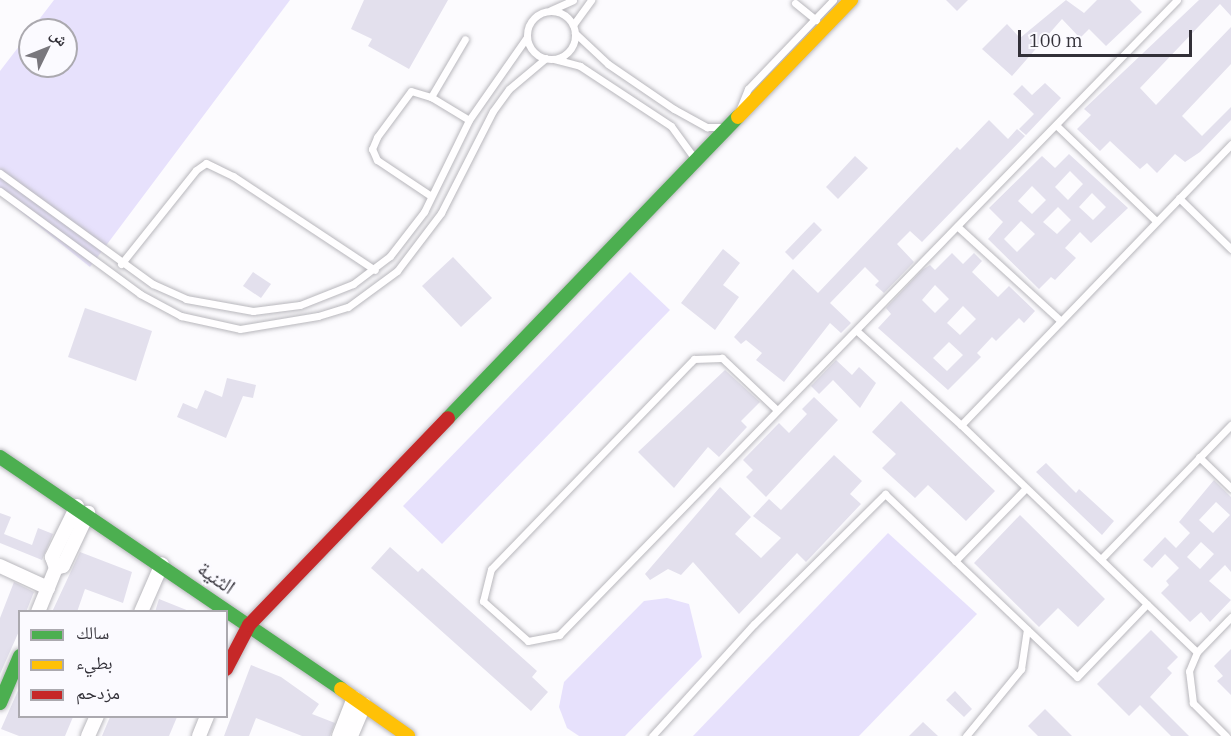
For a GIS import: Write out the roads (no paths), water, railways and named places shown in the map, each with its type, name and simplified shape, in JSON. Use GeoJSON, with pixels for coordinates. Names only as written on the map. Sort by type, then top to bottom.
{"type":"FeatureCollection","features":[{"type":"Feature","properties":{"kind":"street"},"geometry":{"type":"LineString","coordinates":[[228,665],[249,625],[696,161],[819,24],[832,4],[850,0]]}},
{"type":"Feature","properties":{"kind":"street","name":"الثنية"},"geometry":{"type":"LineString","coordinates":[[0,457],[83,510],[228,610]]}},
{"type":"Feature","properties":{"kind":"street"},"geometry":{"type":"LineString","coordinates":[[39,610],[56,568],[52,557],[83,510]]}},
{"type":"Feature","properties":{"kind":"street"},"geometry":{"type":"LineString","coordinates":[[142,610],[162,564]]}},
{"type":"Feature","properties":{"kind":"street"},"geometry":{"type":"LineString","coordinates":[[0,566],[48,588]]}},
{"type":"Feature","properties":{"kind":"street","name":"الثنية"},"geometry":{"type":"LineString","coordinates":[[228,610],[408,736]]}},
{"type":"Feature","properties":{"kind":"street"},"geometry":{"type":"LineString","coordinates":[[0,703],[18,661]]}},
{"type":"Feature","properties":{"kind":"street"},"geometry":{"type":"LineString","coordinates":[[339,736],[359,701]]}},
{"type":"Feature","properties":{"kind":"street"},"geometry":{"type":"LineString","coordinates":[[351,736],[359,701]]}},
{"type":"Feature","properties":{"kind":"street"},"geometry":{"type":"LineString","coordinates":[[88,736],[96,718]]}},
{"type":"Feature","properties":{"kind":"street"},"geometry":{"type":"LineString","coordinates":[[199,736],[207,718]]}},
{"type":"Feature","properties":{"kind":"lane"},"geometry":{"type":"LineString","coordinates":[[0,172],[121,264],[186,299],[253,311],[300,305],[328,296],[375,270],[417,221],[432,196],[469,120],[528,37],[531,22],[573,0]]}},
{"type":"Feature","properties":{"kind":"lane"},"geometry":{"type":"LineString","coordinates":[[0,192],[140,294],[181,316],[240,329],[318,316],[348,307],[397,272],[441,213],[493,111],[509,89],[550,59],[572,47],[574,29],[591,0]]}},
{"type":"Feature","properties":{"kind":"lane"},"geometry":{"type":"LineString","coordinates":[[777,410],[722,358],[694,359],[491,569],[483,601],[528,641],[559,636],[777,410],[858,331],[1177,0]]}},
{"type":"Feature","properties":{"kind":"lane"},"geometry":{"type":"LineString","coordinates":[[795,1],[819,24]]}},
{"type":"Feature","properties":{"kind":"lane"},"geometry":{"type":"LineString","coordinates":[[549,11],[564,14],[574,29],[608,64],[674,110],[707,127],[727,127]]}},
{"type":"Feature","properties":{"kind":"lane"},"geometry":{"type":"LineString","coordinates":[[528,37],[534,51],[550,59],[580,66],[671,126],[696,161]]}},
{"type":"Feature","properties":{"kind":"lane"},"geometry":{"type":"LineString","coordinates":[[431,97],[465,39]]}},
{"type":"Feature","properties":{"kind":"lane"},"geometry":{"type":"LineString","coordinates":[[432,196],[377,160],[372,149],[400,102],[411,91],[431,97],[469,120]]}},
{"type":"Feature","properties":{"kind":"lane"},"geometry":{"type":"LineString","coordinates":[[1056,125],[1156,221]]}},
{"type":"Feature","properties":{"kind":"lane"},"geometry":{"type":"LineString","coordinates":[[961,425],[1231,144]]}},
{"type":"Feature","properties":{"kind":"lane"},"geometry":{"type":"LineString","coordinates":[[121,264],[196,170],[206,163],[232,176],[375,270]]}},
{"type":"Feature","properties":{"kind":"lane"},"geometry":{"type":"LineString","coordinates":[[1179,198],[1231,249]]}},
{"type":"Feature","properties":{"kind":"lane"},"geometry":{"type":"LineString","coordinates":[[958,227],[1061,321]]}},
{"type":"Feature","properties":{"kind":"lane"},"geometry":{"type":"LineString","coordinates":[[858,331],[961,425],[1024,489],[1101,559],[1197,652]]}},
{"type":"Feature","properties":{"kind":"lane"},"geometry":{"type":"LineString","coordinates":[[1101,559],[1231,424]]}},
{"type":"Feature","properties":{"kind":"lane"},"geometry":{"type":"LineString","coordinates":[[1200,457],[1231,488]]}},
{"type":"Feature","properties":{"kind":"lane"},"geometry":{"type":"LineString","coordinates":[[955,561],[1024,489]]}},
{"type":"Feature","properties":{"kind":"lane"},"geometry":{"type":"LineString","coordinates":[[652,736],[754,624],[885,494],[1077,677],[1147,604]]}},
{"type":"Feature","properties":{"kind":"lane"},"geometry":{"type":"LineString","coordinates":[[1226,736],[1193,703],[1189,671],[1197,652],[1231,617]]}},
{"type":"Feature","properties":{"kind":"lane"},"geometry":{"type":"LineString","coordinates":[[966,736],[1021,669],[1027,629]]}}]}
